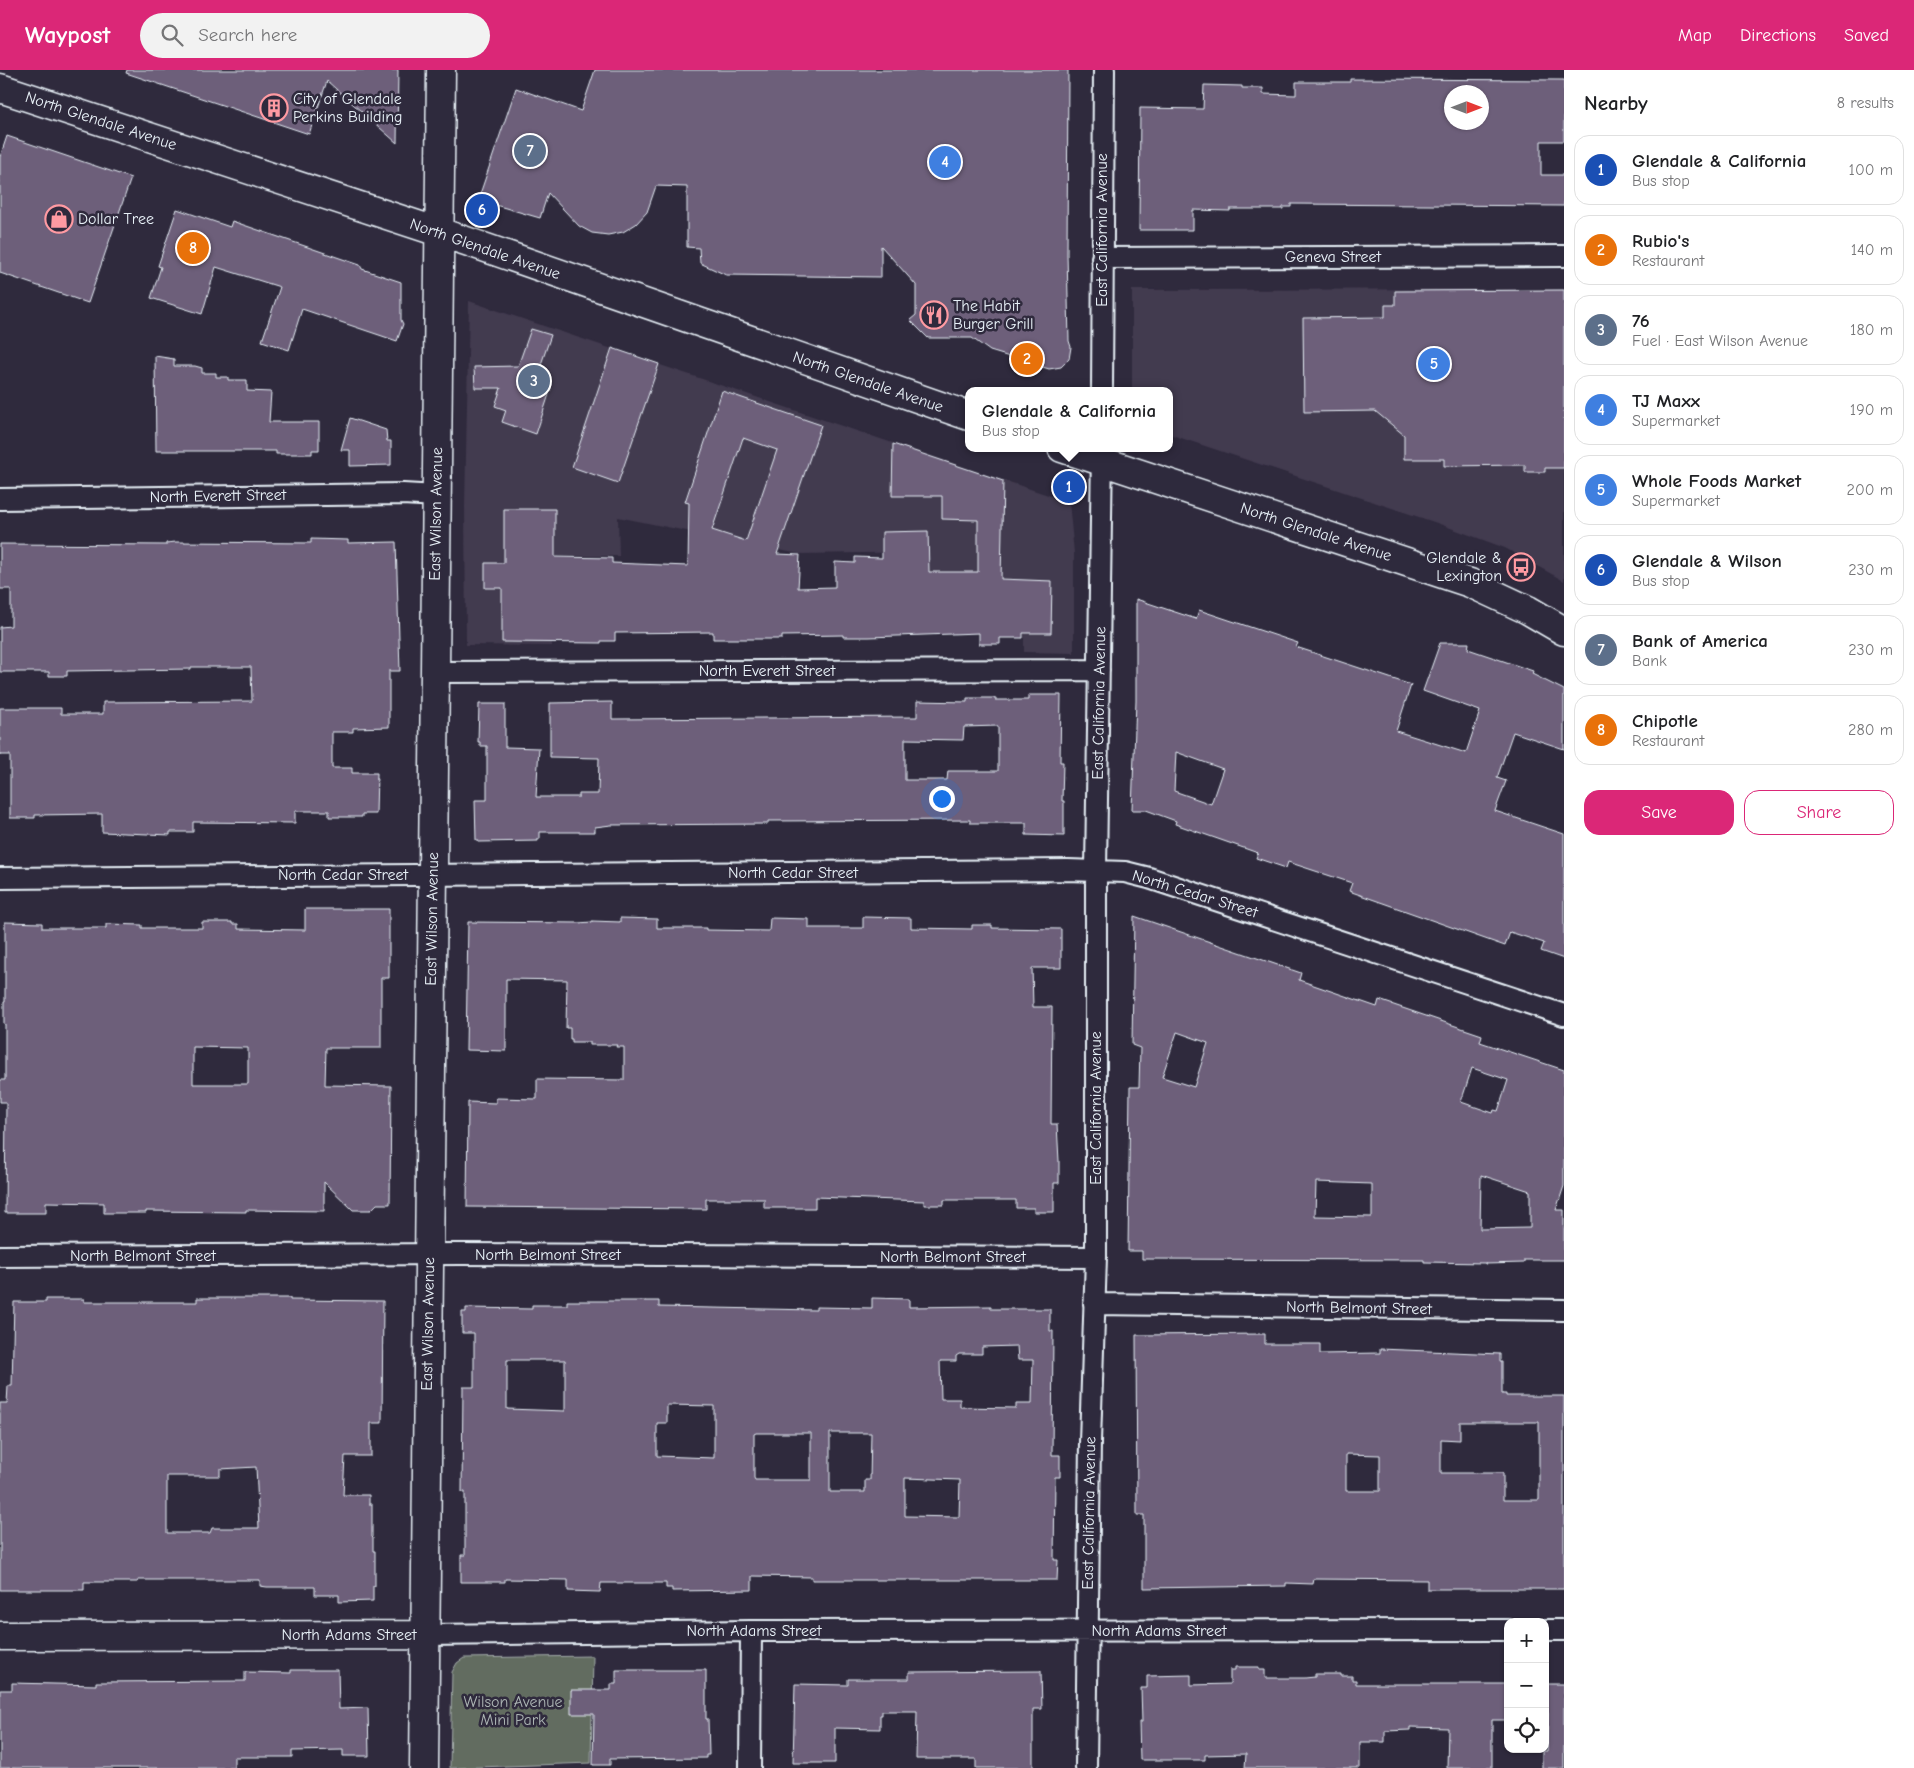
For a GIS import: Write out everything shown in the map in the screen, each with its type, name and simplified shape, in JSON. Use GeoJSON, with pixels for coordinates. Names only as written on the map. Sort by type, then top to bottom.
{"type":"FeatureCollection","features":[{"type":"Feature","properties":{"kind":"street","name":"East Wilson Avenue"},"geometry":{"type":"LineString","coordinates":[[424,1768],[441,70]]}},
{"type":"Feature","properties":{"kind":"street","name":"East California Avenue"},"geometry":{"type":"LineString","coordinates":[[1102,387],[1104,70]]}},
{"type":"Feature","properties":{"kind":"street","name":"North Glendale Avenue"},"geometry":{"type":"LineString","coordinates":[[0,88],[440,233],[965,415]]}},
{"type":"Feature","properties":{"kind":"street","name":"Geneva Street"},"geometry":{"type":"LineString","coordinates":[[1102,258],[1564,256]]}},
{"type":"Feature","properties":{"kind":"street","name":"North Glendale Avenue"},"geometry":{"type":"LineString","coordinates":[[1085,452],[1102,455],[1470,583],[1528,610],[1564,631]]}},
{"type":"Feature","properties":{"kind":"street","name":"East California Avenue"},"geometry":{"type":"LineString","coordinates":[[1086,1768],[1090,1442],[1096,1257],[1096,870],[1102,455]]}},
{"type":"Feature","properties":{"kind":"street","name":"North Everett Street"},"geometry":{"type":"LineString","coordinates":[[0,499],[403,494],[437,496]]}},
{"type":"Feature","properties":{"kind":"street","name":"North Everett Street"},"geometry":{"type":"LineString","coordinates":[[435,672],[1099,670]]}},
{"type":"Feature","properties":{"kind":"street","name":"North Cedar Street"},"geometry":{"type":"LineString","coordinates":[[0,878],[1096,870],[1125,872],[1149,878],[1564,1015]]}},
{"type":"Feature","properties":{"kind":"street","name":"North Belmont Street"},"geometry":{"type":"LineString","coordinates":[[0,1256],[429,1254],[1096,1257]]}},
{"type":"Feature","properties":{"kind":"street","name":"North Belmont Street"},"geometry":{"type":"LineString","coordinates":[[1094,1304],[1564,1310]]}},
{"type":"Feature","properties":{"kind":"street","name":"North Adams Street"},"geometry":{"type":"LineString","coordinates":[[0,1636],[751,1631],[1504,1630]]}},
{"type":"Feature","properties":{"kind":"street"},"geometry":{"type":"LineString","coordinates":[[1549,1630],[1564,1630]]}},
{"type":"Feature","properties":{"kind":"street"},"geometry":{"type":"LineString","coordinates":[[750,1768],[751,1631]]}},
{"type":"Feature","properties":{"kind":"shaded area"},"geometry":{"type":"Polygon","coordinates":[[[1564,289],[1564,581],[1505,548],[1437,523],[1173,435],[1173,387],[1132,387],[1132,290],[1564,289]]]}},
{"type":"Feature","properties":{"kind":"shaded area"},"geometry":{"type":"Polygon","coordinates":[[[469,301],[1069,502],[1074,553],[1074,653],[1024,652],[1024,633],[977,572],[929,572],[929,552],[799,554],[618,517],[619,556],[555,556],[552,646],[466,645],[465,506],[469,301]]]}},
{"type":"Feature","properties":{"kind":"green space","name":"Wilson Avenue Mini Park"},"geometry":{"type":"Polygon","coordinates":[[[593,1656],[591,1763],[450,1768],[452,1672],[457,1663],[464,1658],[593,1656]]]}},
{"type":"Feature","properties":{"kind":"building","name":"City of Glendale Perkins Building"},"geometry":{"type":"Polygon","coordinates":[[[127,70],[398,70],[397,143],[327,81],[309,134],[126,73],[127,70]]]}},
{"type":"Feature","properties":{"kind":"building"},"geometry":{"type":"Polygon","coordinates":[[[595,70],[1068,70],[1067,254],[1069,341],[1071,347],[1069,359],[1061,367],[1049,369],[990,351],[972,338],[928,338],[910,320],[916,315],[916,285],[881,246],[881,277],[726,275],[700,263],[699,248],[687,247],[687,187],[656,186],[647,212],[636,224],[623,232],[608,235],[592,233],[579,226],[548,193],[540,218],[478,200],[516,88],[581,111],[595,70]]]}},
{"type":"Feature","properties":{"kind":"building"},"geometry":{"type":"Polygon","coordinates":[[[1350,79],[1564,80],[1564,141],[1541,141],[1541,175],[1564,175],[1564,206],[1291,204],[1291,207],[1283,207],[1283,209],[1193,210],[1193,230],[1139,230],[1140,108],[1203,109],[1204,85],[1263,88],[1263,94],[1296,95],[1296,82],[1350,82],[1350,79]]]}},
{"type":"Feature","properties":{"kind":"building","name":"Dollar Tree"},"geometry":{"type":"Polygon","coordinates":[[[7,136],[131,178],[88,303],[0,273],[0,157],[7,136]]]}},
{"type":"Feature","properties":{"kind":"building"},"geometry":{"type":"Polygon","coordinates":[[[177,209],[230,227],[232,221],[360,265],[362,269],[401,282],[401,320],[403,324],[397,341],[302,309],[289,350],[262,341],[280,287],[216,267],[202,314],[151,298],[161,267],[158,266],[177,209]]]}},
{"type":"Feature","properties":{"kind":"building"},"geometry":{"type":"Polygon","coordinates":[[[1564,290],[1564,468],[1545,468],[1545,472],[1525,472],[1525,465],[1444,466],[1444,459],[1404,459],[1404,435],[1375,411],[1304,412],[1303,318],[1385,317],[1385,305],[1395,305],[1395,291],[1564,290]]]}},
{"type":"Feature","properties":{"kind":"building"},"geometry":{"type":"Polygon","coordinates":[[[531,329],[551,335],[535,382],[551,388],[536,434],[502,422],[506,410],[495,406],[501,388],[475,388],[474,367],[518,366],[531,329]]]}},
{"type":"Feature","properties":{"kind":"building"},"geometry":{"type":"Polygon","coordinates":[[[612,348],[659,364],[618,483],[572,467],[612,348]]]}},
{"type":"Feature","properties":{"kind":"building"},"geometry":{"type":"Polygon","coordinates":[[[155,356],[174,359],[174,366],[202,368],[202,373],[216,373],[216,377],[228,377],[228,380],[247,380],[247,391],[271,392],[269,422],[319,422],[319,450],[312,450],[312,454],[276,454],[276,451],[156,451],[155,356]]]}},
{"type":"Feature","properties":{"kind":"building"},"geometry":{"type":"Polygon","coordinates":[[[722,391],[821,425],[777,554],[800,555],[798,588],[835,587],[835,562],[855,563],[855,557],[882,558],[882,532],[928,531],[929,572],[978,572],[978,520],[942,519],[942,496],[892,496],[893,444],[1003,481],[1001,579],[1052,581],[1051,633],[1023,633],[1023,638],[1000,638],[1000,644],[979,644],[979,633],[869,637],[843,637],[843,635],[782,636],[782,639],[713,639],[713,632],[615,633],[615,641],[601,641],[601,643],[502,642],[502,588],[485,588],[485,563],[504,563],[504,509],[555,509],[555,557],[612,558],[612,563],[688,566],[689,503],[685,502],[722,391]],[[743,438],[712,530],[746,541],[777,450],[743,438]]]}},
{"type":"Feature","properties":{"kind":"building"},"geometry":{"type":"Polygon","coordinates":[[[350,418],[386,430],[387,441],[391,441],[391,465],[350,466],[350,450],[341,450],[350,418]]]}},
{"type":"Feature","properties":{"kind":"building"},"geometry":{"type":"Polygon","coordinates":[[[311,539],[348,540],[348,543],[396,542],[400,671],[389,671],[389,727],[353,728],[353,732],[332,732],[332,768],[352,768],[352,773],[377,773],[376,814],[362,814],[362,817],[329,817],[329,811],[295,811],[295,823],[193,822],[193,832],[170,832],[170,835],[102,832],[102,814],[35,815],[35,818],[10,818],[10,755],[0,755],[0,708],[61,708],[61,714],[103,714],[103,702],[252,701],[251,667],[67,671],[67,676],[49,676],[49,672],[0,672],[0,627],[11,626],[11,589],[0,589],[0,544],[166,545],[166,543],[176,542],[311,543],[311,539]]]}},
{"type":"Feature","properties":{"kind":"building"},"geometry":{"type":"Polygon","coordinates":[[[1136,599],[1196,619],[1199,610],[1298,643],[1296,647],[1411,685],[1396,731],[1466,753],[1480,711],[1423,691],[1440,643],[1469,643],[1468,649],[1533,671],[1532,674],[1564,690],[1564,749],[1513,732],[1497,778],[1506,781],[1495,811],[1564,834],[1564,959],[1541,951],[1544,943],[1510,932],[1505,946],[1349,891],[1352,883],[1288,862],[1286,868],[1256,858],[1258,853],[1175,824],[1176,821],[1146,810],[1132,810],[1136,701],[1136,599]],[[1176,752],[1174,791],[1211,804],[1223,769],[1176,752]]]}},
{"type":"Feature","properties":{"kind":"building"},"geometry":{"type":"Polygon","coordinates":[[[1028,695],[1061,695],[1060,762],[1063,762],[1062,801],[1064,801],[1064,836],[1026,835],[1026,823],[970,823],[970,820],[768,821],[768,824],[611,825],[595,827],[595,832],[540,832],[540,839],[538,841],[478,842],[476,840],[475,800],[487,800],[487,746],[480,746],[480,742],[478,742],[479,704],[505,704],[505,747],[539,748],[536,797],[579,797],[579,794],[598,794],[599,758],[550,757],[550,703],[612,702],[612,719],[917,717],[917,701],[967,702],[967,698],[1028,700],[1028,695]],[[998,726],[964,727],[963,740],[905,739],[905,780],[947,780],[948,771],[998,771],[998,726]]]}},
{"type":"Feature","properties":{"kind":"building"},"geometry":{"type":"Polygon","coordinates":[[[305,909],[389,909],[389,978],[381,978],[381,1048],[326,1048],[325,1085],[391,1086],[390,1204],[377,1204],[371,1210],[353,1210],[324,1182],[324,1211],[246,1210],[246,1212],[146,1211],[146,1213],[104,1213],[104,1203],[46,1202],[46,1213],[5,1213],[6,1102],[0,1102],[0,1080],[5,1080],[5,922],[42,923],[42,928],[106,928],[106,924],[142,925],[142,928],[202,928],[202,922],[232,922],[232,924],[238,924],[238,929],[305,930],[305,909]],[[193,1047],[193,1084],[248,1084],[248,1048],[193,1047]]]}},
{"type":"Feature","properties":{"kind":"building"},"geometry":{"type":"Polygon","coordinates":[[[1134,916],[1301,973],[1299,980],[1377,1007],[1379,1000],[1482,1035],[1480,1042],[1564,1070],[1564,1186],[1556,1210],[1564,1210],[1564,1260],[1524,1260],[1524,1263],[1485,1264],[1424,1262],[1424,1260],[1142,1259],[1142,1251],[1128,1251],[1130,1087],[1139,1087],[1140,1048],[1132,1045],[1134,916]],[[1177,1032],[1162,1077],[1194,1087],[1208,1043],[1177,1032]],[[1472,1068],[1461,1102],[1493,1113],[1494,1110],[1498,1111],[1508,1080],[1472,1068]],[[1481,1175],[1480,1229],[1530,1228],[1530,1191],[1481,1175]],[[1316,1182],[1315,1216],[1372,1217],[1372,1184],[1316,1182]]]}},
{"type":"Feature","properties":{"kind":"building"},"geometry":{"type":"Polygon","coordinates":[[[863,917],[911,918],[911,928],[972,929],[972,925],[992,925],[992,928],[1061,929],[1061,968],[1032,968],[1033,1007],[1052,1007],[1051,1124],[1057,1124],[1059,1161],[1059,1183],[1054,1183],[1054,1212],[1034,1212],[1034,1208],[1016,1208],[1016,1200],[944,1200],[944,1205],[924,1205],[924,1201],[815,1197],[815,1208],[764,1208],[764,1199],[706,1199],[706,1209],[467,1207],[468,1102],[496,1103],[496,1098],[537,1099],[537,1079],[624,1080],[624,1047],[616,1047],[617,1045],[590,1045],[590,1042],[572,1042],[572,1039],[570,1039],[570,1028],[566,1028],[567,980],[506,979],[506,1051],[466,1050],[468,922],[578,923],[592,921],[620,922],[620,918],[657,919],[657,928],[769,931],[770,918],[809,919],[809,928],[863,928],[863,917]]]}},
{"type":"Feature","properties":{"kind":"building"},"geometry":{"type":"Polygon","coordinates":[[[197,1298],[383,1301],[382,1423],[371,1423],[371,1456],[345,1456],[343,1495],[369,1495],[369,1504],[372,1504],[372,1537],[373,1551],[375,1551],[373,1601],[339,1602],[339,1595],[315,1595],[315,1587],[267,1587],[260,1586],[260,1580],[84,1582],[84,1590],[0,1590],[0,1403],[7,1403],[8,1386],[12,1386],[14,1302],[46,1302],[46,1299],[84,1299],[84,1302],[197,1302],[197,1298]],[[256,1467],[220,1469],[220,1476],[167,1476],[167,1533],[210,1533],[212,1528],[259,1528],[256,1467]]]}},
{"type":"Feature","properties":{"kind":"building"},"geometry":{"type":"Polygon","coordinates":[[[872,1298],[909,1299],[909,1307],[991,1306],[991,1309],[1050,1309],[1050,1331],[1053,1331],[1052,1455],[1060,1455],[1060,1477],[1055,1477],[1054,1560],[1058,1560],[1057,1580],[812,1580],[812,1577],[752,1576],[752,1590],[672,1591],[672,1588],[666,1588],[666,1583],[601,1583],[600,1592],[568,1591],[568,1580],[505,1579],[505,1582],[461,1582],[461,1555],[465,1555],[465,1492],[462,1492],[463,1387],[474,1387],[474,1333],[462,1333],[462,1312],[466,1312],[466,1308],[532,1309],[532,1305],[567,1305],[567,1301],[659,1301],[659,1307],[816,1310],[816,1307],[872,1308],[872,1298]],[[1017,1346],[982,1347],[982,1354],[959,1354],[956,1356],[956,1361],[940,1361],[941,1399],[960,1399],[960,1407],[1016,1408],[1016,1404],[1032,1404],[1033,1360],[1018,1360],[1017,1346]],[[507,1360],[507,1409],[565,1411],[565,1360],[507,1360]],[[667,1405],[667,1423],[657,1423],[657,1456],[714,1458],[714,1406],[667,1405]],[[811,1433],[754,1434],[755,1480],[811,1480],[811,1433]],[[830,1433],[830,1492],[865,1492],[865,1480],[870,1480],[871,1433],[830,1433]],[[905,1478],[905,1516],[959,1517],[960,1480],[905,1478]]]}},
{"type":"Feature","properties":{"kind":"building"},"geometry":{"type":"Polygon","coordinates":[[[1265,1334],[1265,1344],[1320,1344],[1320,1354],[1380,1353],[1380,1349],[1500,1354],[1500,1362],[1502,1362],[1502,1394],[1506,1394],[1506,1396],[1564,1396],[1564,1589],[1427,1589],[1427,1580],[1314,1579],[1313,1584],[1286,1583],[1286,1586],[1144,1588],[1144,1515],[1137,1515],[1136,1335],[1265,1334]],[[1460,1422],[1460,1440],[1441,1439],[1441,1473],[1503,1473],[1503,1500],[1539,1500],[1539,1422],[1460,1422]],[[1346,1454],[1346,1491],[1380,1491],[1380,1455],[1346,1454]]]}},
{"type":"Feature","properties":{"kind":"building"},"geometry":{"type":"Polygon","coordinates":[[[1235,1667],[1259,1667],[1259,1670],[1265,1670],[1265,1678],[1305,1678],[1315,1677],[1315,1674],[1341,1674],[1341,1676],[1352,1676],[1352,1680],[1356,1680],[1356,1684],[1504,1684],[1504,1720],[1492,1720],[1492,1768],[1447,1768],[1448,1728],[1410,1727],[1410,1730],[1385,1731],[1385,1742],[1360,1742],[1360,1768],[1245,1768],[1246,1754],[1205,1755],[1205,1760],[1140,1760],[1139,1722],[1142,1722],[1141,1688],[1147,1688],[1147,1676],[1191,1675],[1191,1685],[1230,1684],[1230,1670],[1235,1670],[1235,1667]]]}},
{"type":"Feature","properties":{"kind":"building"},"geometry":{"type":"Polygon","coordinates":[[[291,1670],[338,1670],[339,1709],[368,1708],[369,1756],[343,1756],[343,1750],[292,1751],[292,1757],[234,1757],[234,1768],[0,1768],[0,1690],[12,1690],[12,1683],[96,1685],[96,1682],[245,1681],[245,1672],[291,1673],[291,1670]]]}},
{"type":"Feature","properties":{"kind":"building"},"geometry":{"type":"Polygon","coordinates":[[[616,1670],[706,1670],[706,1719],[708,1719],[709,1755],[706,1755],[706,1758],[610,1759],[610,1765],[593,1765],[594,1714],[571,1714],[571,1690],[611,1690],[611,1684],[616,1684],[616,1670]]]}},
{"type":"Feature","properties":{"kind":"building"},"geometry":{"type":"Polygon","coordinates":[[[1041,1671],[1042,1709],[1033,1709],[1033,1768],[976,1768],[976,1759],[916,1759],[917,1711],[882,1711],[882,1715],[880,1715],[880,1729],[835,1728],[835,1763],[793,1763],[795,1684],[848,1685],[848,1679],[909,1679],[909,1672],[1041,1671]]]}},
{"type":"Feature","properties":{"kind":"building"},"geometry":{"type":"Polygon","coordinates":[[[1549,1684],[1564,1684],[1564,1768],[1542,1768],[1542,1753],[1549,1753],[1549,1684]]]}},
{"type":"Feature","properties":{"kind":"place","name":"City of Glendale Perkins Building"},"geometry":{"type":"Point","coordinates":[274,108]}},
{"type":"Feature","properties":{"kind":"place","name":"Bank of America"},"geometry":{"type":"Point","coordinates":[530,151]}},
{"type":"Feature","properties":{"kind":"place","name":"TJ Maxx"},"geometry":{"type":"Point","coordinates":[945,162]}},
{"type":"Feature","properties":{"kind":"place","name":"Glendale & Wilson"},"geometry":{"type":"Point","coordinates":[482,210]}},
{"type":"Feature","properties":{"kind":"place","name":"Dollar Tree"},"geometry":{"type":"Point","coordinates":[59,219]}},
{"type":"Feature","properties":{"kind":"place","name":"Chipotle"},"geometry":{"type":"Point","coordinates":[193,248]}},
{"type":"Feature","properties":{"kind":"place","name":"The Habit Burger Grill"},"geometry":{"type":"Point","coordinates":[934,315]}},
{"type":"Feature","properties":{"kind":"place","name":"Rubio's"},"geometry":{"type":"Point","coordinates":[1027,359]}},
{"type":"Feature","properties":{"kind":"place","name":"Whole Foods Market"},"geometry":{"type":"Point","coordinates":[1434,364]}},
{"type":"Feature","properties":{"kind":"place","name":"76"},"geometry":{"type":"Point","coordinates":[534,381]}},
{"type":"Feature","properties":{"kind":"place","name":"Glendale & California"},"geometry":{"type":"Point","coordinates":[1069,487]}},
{"type":"Feature","properties":{"kind":"place","name":"Glendale & Lexington"},"geometry":{"type":"Point","coordinates":[1521,567]}}]}
